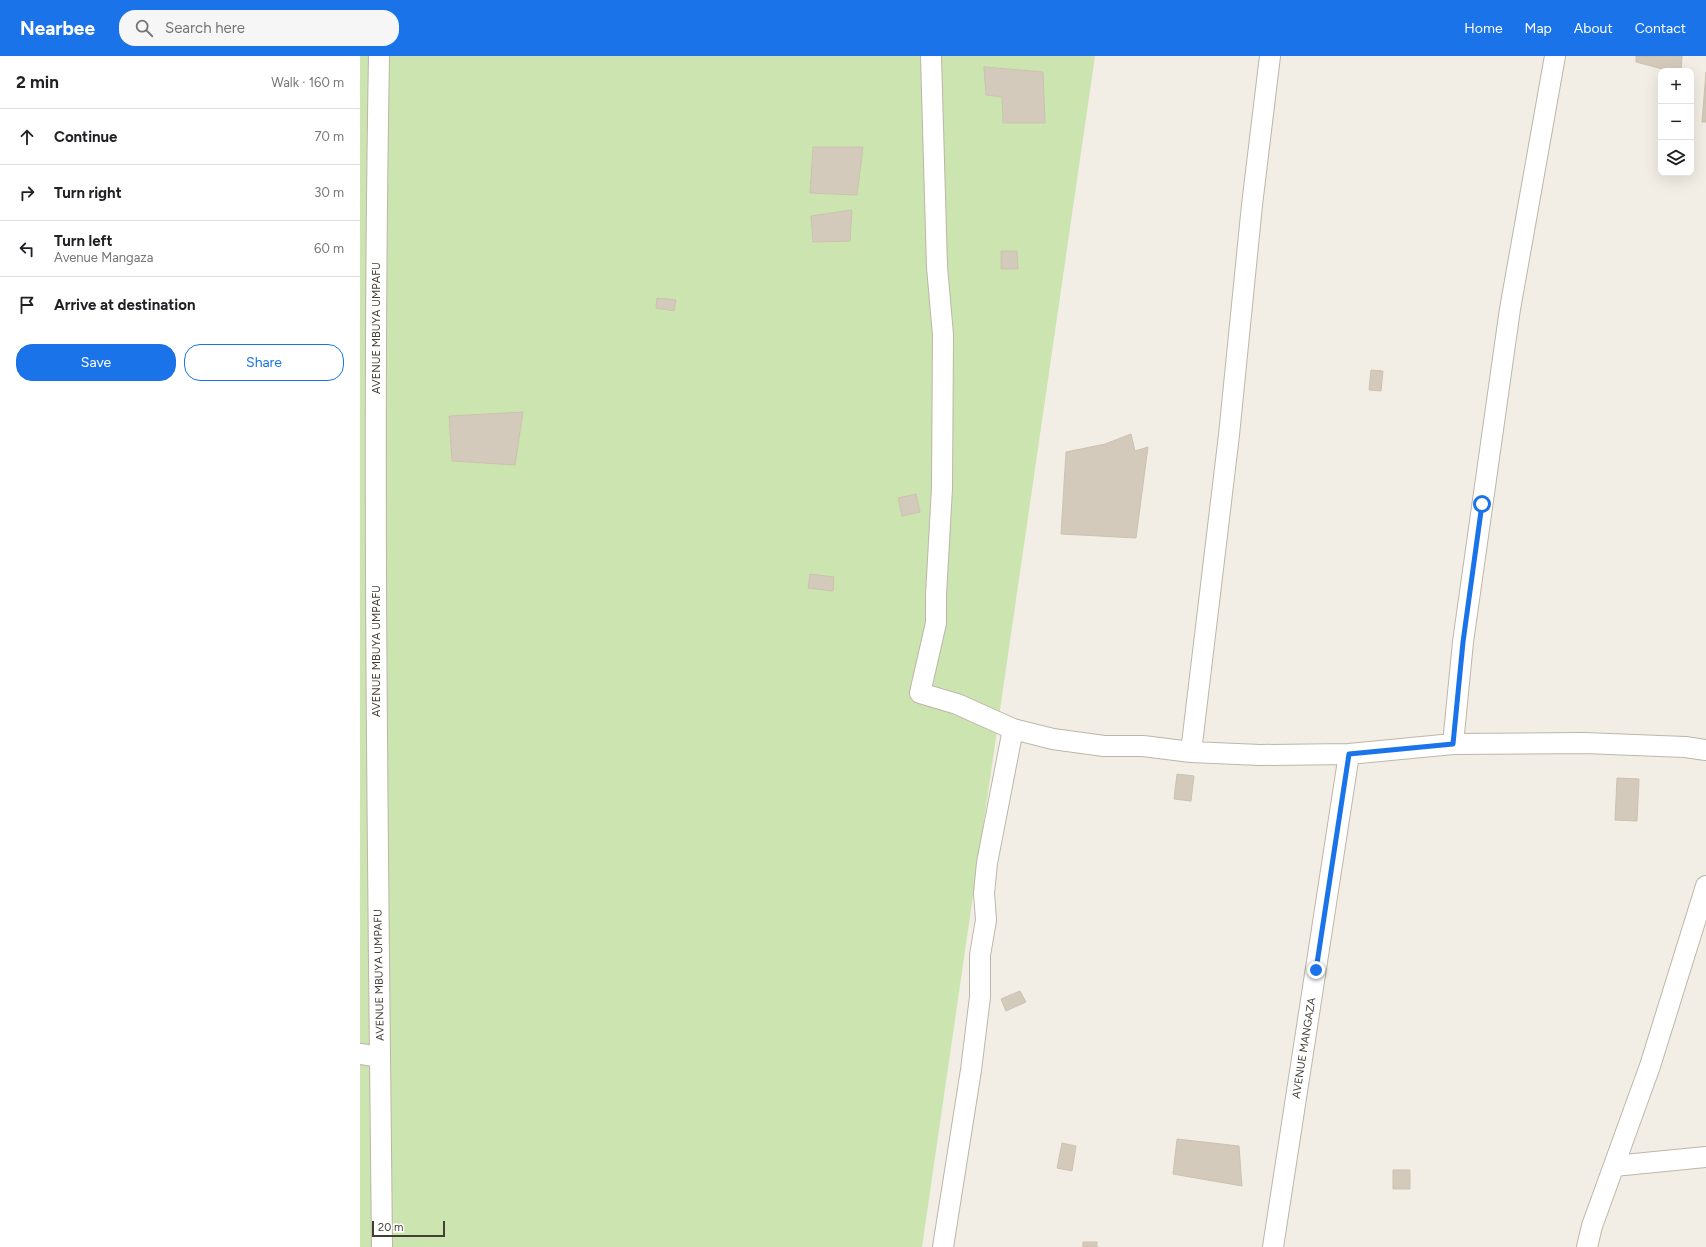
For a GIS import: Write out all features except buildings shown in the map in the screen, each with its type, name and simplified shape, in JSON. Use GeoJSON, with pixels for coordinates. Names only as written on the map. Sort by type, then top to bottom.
{"type":"FeatureCollection","features":[{"type":"Feature","properties":{"kind":"street","name":"AVENUE MBUYA UMPAFU"},"geometry":{"type":"LineString","coordinates":[[379,56],[376,232],[376,682],[382,1247]]}},
{"type":"Feature","properties":{"kind":"street"},"geometry":{"type":"LineString","coordinates":[[931,56],[937,267],[942,335],[943,467],[936,595],[936,623],[920,693],[957,704],[1013,729],[1060,740],[1104,746],[1143,746],[1191,752],[1260,755],[1349,754],[1453,744],[1584,743],[1686,747],[1706,750]]}},
{"type":"Feature","properties":{"kind":"street"},"geometry":{"type":"LineString","coordinates":[[1191,752],[1228,443],[1252,205],[1270,56]]}},
{"type":"Feature","properties":{"kind":"street"},"geometry":{"type":"LineString","coordinates":[[1453,744],[1464,627],[1510,309],[1555,56]]}},
{"type":"Feature","properties":{"kind":"street"},"geometry":{"type":"LineString","coordinates":[[943,1247],[970,1077],[980,997],[980,955],[986,920],[984,893],[987,863],[1013,729]]}},
{"type":"Feature","properties":{"kind":"street","name":"AVENUE MANGAZA"},"geometry":{"type":"LineString","coordinates":[[1273,1247],[1349,754]]}},
{"type":"Feature","properties":{"kind":"street"},"geometry":{"type":"LineString","coordinates":[[1587,1247],[1592,1226],[1650,1066],[1705,893]]}},
{"type":"Feature","properties":{"kind":"street"},"geometry":{"type":"LineString","coordinates":[[360,1054],[380,1057]]}},
{"type":"Feature","properties":{"kind":"street"},"geometry":{"type":"LineString","coordinates":[[1614,1166],[1706,1157]]}},
{"type":"Feature","properties":{"kind":"green space"},"geometry":{"type":"Polygon","coordinates":[[[360,56],[1095,56],[922,1247],[360,1247],[360,56]]]}},
{"type":"Feature","properties":{"kind":"route"},"geometry":{"type":"LineString","coordinates":[[1316,970],[1349,754],[1453,744],[1470,582],[1482,504]]}}]}
